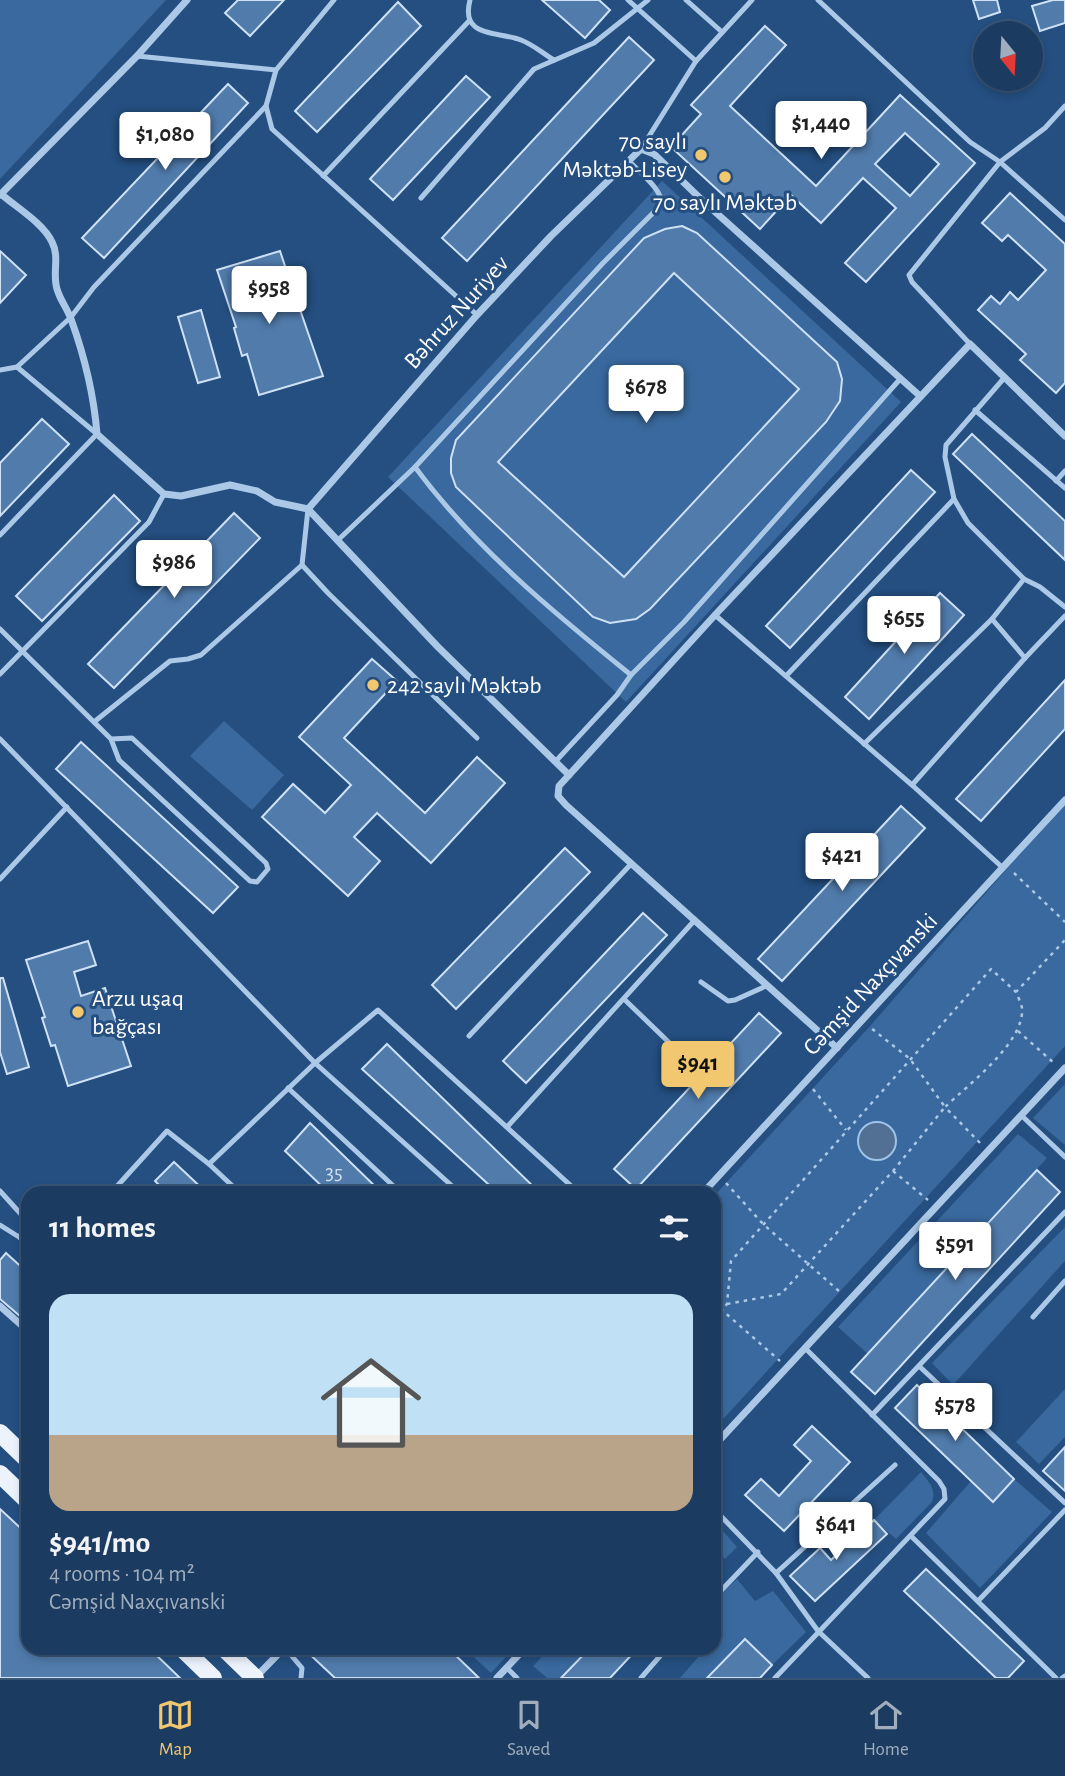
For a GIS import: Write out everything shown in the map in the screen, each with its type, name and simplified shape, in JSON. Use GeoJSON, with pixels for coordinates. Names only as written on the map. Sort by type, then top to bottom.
{"type":"FeatureCollection","features":[{"type":"Feature","properties":{"kind":"main road"},"geometry":{"type":"LineString","coordinates":[[0,1433],[21,1453]]}},
{"type":"Feature","properties":{"kind":"main road"},"geometry":{"type":"LineString","coordinates":[[0,1474],[21,1494]]}},
{"type":"Feature","properties":{"kind":"main road"},"geometry":{"type":"LineString","coordinates":[[189,1655],[213,1678]]}},
{"type":"Feature","properties":{"kind":"main road"},"geometry":{"type":"LineString","coordinates":[[231,1655],[255,1678]]}},
{"type":"Feature","properties":{"kind":"street"},"geometry":{"type":"LineString","coordinates":[[187,0],[137,56],[1,195],[45,232],[52,242],[57,256],[57,291],[71,317],[95,407],[97,434],[164,494],[181,496],[230,485],[257,491],[275,502],[308,509],[438,647],[569,775]]}},
{"type":"Feature","properties":{"kind":"street"},"geometry":{"type":"LineString","coordinates":[[641,149],[654,153],[713,210],[920,396]]}},
{"type":"Feature","properties":{"kind":"street","name":"Bəhruz Nuriyev"},"geometry":{"type":"LineString","coordinates":[[308,509],[477,315],[551,236],[641,149]]}},
{"type":"Feature","properties":{"kind":"street"},"geometry":{"type":"LineString","coordinates":[[837,1048],[558,796],[559,786],[715,615],[970,344],[1065,436]]}},
{"type":"Feature","properties":{"kind":"street","name":"Cəmşid Naxçıvanski"},"geometry":{"type":"LineString","coordinates":[[709,1186],[1065,800]]}},
{"type":"Feature","properties":{"kind":"street"},"geometry":{"type":"LineString","coordinates":[[721,1438],[1064,1069]]}},
{"type":"Feature","properties":{"kind":"street"},"geometry":{"type":"LineString","coordinates":[[0,1306],[21,1325]]}},
{"type":"Feature","properties":{"kind":"street"},"geometry":{"type":"LineString","coordinates":[[255,1678],[278,1655]]}},
{"type":"Feature","properties":{"kind":"street"},"geometry":{"type":"LineString","coordinates":[[497,1678],[519,1655]]}},
{"type":"Feature","properties":{"kind":"lane"},"geometry":{"type":"LineString","coordinates":[[0,370],[17,367],[71,317],[94,287],[266,106],[276,70],[334,0]]}},
{"type":"Feature","properties":{"kind":"lane"},"geometry":{"type":"LineString","coordinates":[[470,0],[467,11],[469,21],[480,30],[522,40],[554,60]]}},
{"type":"Feature","properties":{"kind":"lane"},"geometry":{"type":"LineString","coordinates":[[628,0],[696,61]]}},
{"type":"Feature","properties":{"kind":"lane"},"geometry":{"type":"LineString","coordinates":[[421,198],[534,69],[594,43],[648,0]]}},
{"type":"Feature","properties":{"kind":"lane"},"geometry":{"type":"LineString","coordinates":[[686,0],[722,32]]}},
{"type":"Feature","properties":{"kind":"lane"},"geometry":{"type":"LineString","coordinates":[[641,149],[696,61],[752,0]]}},
{"type":"Feature","properties":{"kind":"lane"},"geometry":{"type":"LineString","coordinates":[[818,0],[970,142],[1000,162],[1065,220]]}},
{"type":"Feature","properties":{"kind":"lane"},"geometry":{"type":"LineString","coordinates":[[323,176],[469,21]]}},
{"type":"Feature","properties":{"kind":"lane"},"geometry":{"type":"LineString","coordinates":[[137,56],[276,70]]}},
{"type":"Feature","properties":{"kind":"lane"},"geometry":{"type":"LineString","coordinates":[[266,106],[272,129],[477,315]]}},
{"type":"Feature","properties":{"kind":"lane"},"geometry":{"type":"LineString","coordinates":[[970,344],[912,282],[909,275],[1000,162],[1045,128],[1065,106]]}},
{"type":"Feature","properties":{"kind":"lane"},"geometry":{"type":"LineString","coordinates":[[337,541],[415,467],[595,272],[662,204],[662,198],[657,191],[629,161]]}},
{"type":"Feature","properties":{"kind":"lane"},"geometry":{"type":"LineString","coordinates":[[0,535],[97,434],[17,367]]}},
{"type":"Feature","properties":{"kind":"lane"},"geometry":{"type":"LineString","coordinates":[[1004,377],[946,445],[945,457],[954,499],[968,523],[1024,579],[1040,587],[1065,607]]}},
{"type":"Feature","properties":{"kind":"lane"},"geometry":{"type":"LineString","coordinates":[[554,762],[617,695],[631,675],[684,622],[901,378]]}},
{"type":"Feature","properties":{"kind":"lane"},"geometry":{"type":"LineString","coordinates":[[975,410],[1065,488]]}},
{"type":"Feature","properties":{"kind":"lane"},"geometry":{"type":"LineString","coordinates":[[415,467],[459,521],[510,571],[631,675]]}},
{"type":"Feature","properties":{"kind":"lane"},"geometry":{"type":"LineString","coordinates":[[1056,481],[1065,471]]}},
{"type":"Feature","properties":{"kind":"lane"},"geometry":{"type":"LineString","coordinates":[[0,674],[149,522],[164,494]]}},
{"type":"Feature","properties":{"kind":"lane"},"geometry":{"type":"LineString","coordinates":[[786,676],[954,499]]}},
{"type":"Feature","properties":{"kind":"lane"},"geometry":{"type":"LineString","coordinates":[[94,722],[170,661],[201,655],[303,565],[308,509]]}},
{"type":"Feature","properties":{"kind":"lane"},"geometry":{"type":"LineString","coordinates":[[303,565],[327,593],[477,738]]}},
{"type":"Feature","properties":{"kind":"lane"},"geometry":{"type":"LineString","coordinates":[[864,744],[992,619],[1024,579]]}},
{"type":"Feature","properties":{"kind":"lane"},"geometry":{"type":"LineString","coordinates":[[715,615],[1004,867]]}},
{"type":"Feature","properties":{"kind":"lane"},"geometry":{"type":"LineString","coordinates":[[912,785],[1065,616]]}},
{"type":"Feature","properties":{"kind":"lane"},"geometry":{"type":"LineString","coordinates":[[992,619],[1025,658]]}},
{"type":"Feature","properties":{"kind":"lane"},"geometry":{"type":"LineString","coordinates":[[0,629],[110,739],[118,760],[250,881],[257,882],[268,869],[266,863],[132,738],[110,739]]}},
{"type":"Feature","properties":{"kind":"lane"},"geometry":{"type":"LineString","coordinates":[[0,739],[315,1063],[452,1186]]}},
{"type":"Feature","properties":{"kind":"lane"},"geometry":{"type":"LineString","coordinates":[[1,877],[67,807]]}},
{"type":"Feature","properties":{"kind":"lane"},"geometry":{"type":"LineString","coordinates":[[469,1036],[632,863]]}},
{"type":"Feature","properties":{"kind":"lane"},"geometry":{"type":"LineString","coordinates":[[507,1127],[694,921]]}},
{"type":"Feature","properties":{"kind":"lane"},"geometry":{"type":"LineString","coordinates":[[701,982],[728,1001],[766,986]]}},
{"type":"Feature","properties":{"kind":"lane"},"geometry":{"type":"LineString","coordinates":[[624,999],[682,1055]]}},
{"type":"Feature","properties":{"kind":"lane"},"geometry":{"type":"LineString","coordinates":[[209,1164],[315,1063],[378,1010],[571,1186]]}},
{"type":"Feature","properties":{"kind":"lane"},"geometry":{"type":"LineString","coordinates":[[288,1088],[393,1186]]}},
{"type":"Feature","properties":{"kind":"lane"},"geometry":{"type":"LineString","coordinates":[[1021,1115],[1065,1157]]}},
{"type":"Feature","properties":{"kind":"lane"},"geometry":{"type":"LineString","coordinates":[[117,1186],[167,1131],[232,1186]]}},
{"type":"Feature","properties":{"kind":"lane"},"geometry":{"type":"LineString","coordinates":[[0,1191],[21,1214]]}},
{"type":"Feature","properties":{"kind":"lane"},"geometry":{"type":"LineString","coordinates":[[872,1415],[1065,1212]]}},
{"type":"Feature","properties":{"kind":"lane"},"geometry":{"type":"LineString","coordinates":[[0,1225],[19,1237]]}},
{"type":"Feature","properties":{"kind":"lane"},"geometry":{"type":"LineString","coordinates":[[1033,1317],[1065,1281]]}},
{"type":"Feature","properties":{"kind":"lane"},"geometry":{"type":"LineString","coordinates":[[775,1678],[945,1499],[944,1489],[804,1348]]}},
{"type":"Feature","properties":{"kind":"lane"},"geometry":{"type":"LineString","coordinates":[[919,1366],[1065,1503]]}},
{"type":"Feature","properties":{"kind":"lane"},"geometry":{"type":"LineString","coordinates":[[776,1573],[895,1465]]}},
{"type":"Feature","properties":{"kind":"lane"},"geometry":{"type":"LineString","coordinates":[[978,1601],[1065,1510]]}},
{"type":"Feature","properties":{"kind":"lane"},"geometry":{"type":"LineString","coordinates":[[721,1516],[776,1573],[818,1631],[868,1678]]}},
{"type":"Feature","properties":{"kind":"lane"},"geometry":{"type":"LineString","coordinates":[[911,1536],[1056,1678]]}},
{"type":"Feature","properties":{"kind":"lane"},"geometry":{"type":"LineString","coordinates":[[721,1591],[758,1552]]}},
{"type":"Feature","properties":{"kind":"lane"},"geometry":{"type":"LineString","coordinates":[[291,1655],[302,1668],[301,1678]]}},
{"type":"Feature","properties":{"kind":"lane"},"geometry":{"type":"LineString","coordinates":[[641,1678],[661,1655]]}},
{"type":"Feature","properties":{"kind":"lane"},"geometry":{"type":"LineString","coordinates":[[507,1668],[517,1678]]}},
{"type":"Feature","properties":{"kind":"path"},"geometry":{"type":"LineString","coordinates":[[1004,867],[1065,922]]}},
{"type":"Feature","properties":{"kind":"path"},"geometry":{"type":"LineString","coordinates":[[1017,992],[1065,940]]}},
{"type":"Feature","properties":{"kind":"path"},"geometry":{"type":"LineString","coordinates":[[727,1304],[731,1261],[990,969],[1017,992],[1022,1009],[1017,1031],[1001,1053],[945,1107],[893,1171],[809,1264],[781,1294],[727,1304],[721,1310],[787,1367]]}},
{"type":"Feature","properties":{"kind":"path"},"geometry":{"type":"LineString","coordinates":[[862,1021],[910,1059],[945,1107],[988,1151]]}},
{"type":"Feature","properties":{"kind":"path"},"geometry":{"type":"LineString","coordinates":[[1017,1031],[1064,1069]]}},
{"type":"Feature","properties":{"kind":"path"},"geometry":{"type":"LineString","coordinates":[[806,1081],[846,1131]]}},
{"type":"Feature","properties":{"kind":"path"},"geometry":{"type":"LineString","coordinates":[[893,1171],[936,1207]]}},
{"type":"Feature","properties":{"kind":"path"},"geometry":{"type":"LineString","coordinates":[[719,1175],[763,1224],[849,1300]]}},
{"type":"Feature","properties":{"kind":"shaded area"},"geometry":{"type":"Polygon","coordinates":[[[0,0],[166,0],[0,179],[0,0]]]}},
{"type":"Feature","properties":{"kind":"shaded area"},"geometry":{"type":"Polygon","coordinates":[[[662,181],[901,402],[626,702],[388,477],[662,181]]]}},
{"type":"Feature","properties":{"kind":"shaded area"},"geometry":{"type":"Polygon","coordinates":[[[224,721],[284,775],[252,810],[190,756],[224,721]]]}},
{"type":"Feature","properties":{"kind":"shaded area"},"geometry":{"type":"Polygon","coordinates":[[[1065,802],[1065,1046],[721,1421],[721,1188],[871,1025],[1065,802]]]}},
{"type":"Feature","properties":{"kind":"shaded area"},"geometry":{"type":"Polygon","coordinates":[[[1065,1084],[1065,1145],[1033,1118],[1065,1084]]]}},
{"type":"Feature","properties":{"kind":"shaded area"},"geometry":{"type":"Polygon","coordinates":[[[877,1122],[891,1127],[896,1141],[891,1155],[877,1160],[863,1155],[858,1141],[863,1127],[877,1122]]]}},
{"type":"Feature","properties":{"kind":"shaded area"},"geometry":{"type":"Polygon","coordinates":[[[1018,1134],[1047,1158],[868,1354],[838,1327],[1018,1134]]]}},
{"type":"Feature","properties":{"kind":"shaded area"},"geometry":{"type":"Polygon","coordinates":[[[1065,1227],[1065,1261],[953,1385],[932,1363],[1065,1227]]]}},
{"type":"Feature","properties":{"kind":"shaded area"},"geometry":{"type":"Polygon","coordinates":[[[1065,1389],[1065,1437],[1039,1464],[1016,1442],[1065,1389]]]}},
{"type":"Feature","properties":{"kind":"shaded area"},"geometry":{"type":"Polygon","coordinates":[[[921,1472],[933,1489],[932,1502],[896,1539],[874,1520],[921,1472]]]}},
{"type":"Feature","properties":{"kind":"shaded area"},"geometry":{"type":"Polygon","coordinates":[[[1014,1479],[1052,1512],[980,1588],[926,1533],[971,1481],[993,1501],[1014,1479]]]}},
{"type":"Feature","properties":{"kind":"shaded area"},"geometry":{"type":"Polygon","coordinates":[[[721,1529],[737,1547],[725,1559],[721,1555],[721,1529]]]}},
{"type":"Feature","properties":{"kind":"shaded area"},"geometry":{"type":"Polygon","coordinates":[[[737,1579],[755,1601],[773,1591],[806,1632],[772,1665],[745,1639],[707,1678],[680,1678],[700,1655],[721,1655],[721,1594],[737,1579]]]}},
{"type":"Feature","properties":{"kind":"shaded area"},"geometry":{"type":"Polygon","coordinates":[[[472,1655],[508,1655],[491,1673],[472,1655]]]}},
{"type":"Feature","properties":{"kind":"shaded area"},"geometry":{"type":"Polygon","coordinates":[[[544,1655],[584,1655],[561,1678],[547,1678],[533,1666],[544,1655]]]}},
{"type":"Feature","properties":{"kind":"building"},"geometry":{"type":"Polygon","coordinates":[[[238,0],[284,0],[250,36],[225,13],[238,0]]]}},
{"type":"Feature","properties":{"kind":"building"},"geometry":{"type":"Polygon","coordinates":[[[542,0],[599,0],[610,10],[585,38],[542,0]]]}},
{"type":"Feature","properties":{"kind":"building"},"geometry":{"type":"Polygon","coordinates":[[[973,0],[997,0],[1000,12],[979,19],[973,0]]]}},
{"type":"Feature","properties":{"kind":"building"},"geometry":{"type":"Polygon","coordinates":[[[1053,0],[1065,0],[1065,23],[1043,30],[1043,21],[1037,21],[1032,6],[1053,0]]]}},
{"type":"Feature","properties":{"kind":"building"},"geometry":{"type":"Polygon","coordinates":[[[398,2],[421,26],[317,132],[295,111],[398,2]]]}},
{"type":"Feature","properties":{"kind":"building","name":"70 saylı Məktəb-Lisey"},"geometry":{"type":"Polygon","coordinates":[[[765,26],[786,45],[730,106],[816,186],[900,95],[975,163],[866,282],[845,263],[896,208],[863,178],[821,223],[791,195],[760,229],[671,147],[701,114],[691,105],[765,26]],[[905,133],[875,164],[910,196],[939,164],[905,133]]]}},
{"type":"Feature","properties":{"kind":"building"},"geometry":{"type":"Polygon","coordinates":[[[629,37],[654,60],[467,261],[442,238],[629,37]]]}},
{"type":"Feature","properties":{"kind":"building"},"geometry":{"type":"Polygon","coordinates":[[[466,76],[490,97],[393,200],[370,179],[466,76]]]}},
{"type":"Feature","properties":{"kind":"building"},"geometry":{"type":"Polygon","coordinates":[[[228,84],[248,103],[104,258],[82,238],[228,84]]]}},
{"type":"Feature","properties":{"kind":"building"},"geometry":{"type":"Polygon","coordinates":[[[1010,193],[1065,244],[1065,383],[1056,393],[1020,360],[1026,354],[978,310],[991,296],[1000,304],[1010,292],[1018,300],[1046,270],[1008,235],[1002,241],[982,223],[1010,193]]]}},
{"type":"Feature","properties":{"kind":"building"},"geometry":{"type":"Polygon","coordinates":[[[682,226],[697,233],[837,362],[842,379],[840,401],[826,422],[650,609],[636,619],[610,623],[593,617],[456,487],[451,473],[451,458],[456,440],[644,238],[665,229],[682,226]],[[674,273],[498,462],[624,577],[799,389],[674,273]]]}},
{"type":"Feature","properties":{"kind":"building"},"geometry":{"type":"Polygon","coordinates":[[[0,251],[26,275],[0,303],[0,251]]]}},
{"type":"Feature","properties":{"kind":"building"},"geometry":{"type":"Polygon","coordinates":[[[280,251],[288,275],[265,282],[272,305],[296,298],[323,376],[259,395],[247,354],[242,356],[234,328],[236,327],[217,270],[280,251]]]}},
{"type":"Feature","properties":{"kind":"building"},"geometry":{"type":"Polygon","coordinates":[[[201,310],[220,377],[198,383],[178,317],[201,310]]]}},
{"type":"Feature","properties":{"kind":"building"},"geometry":{"type":"Polygon","coordinates":[[[42,419],[69,444],[0,516],[0,463],[42,419]]]}},
{"type":"Feature","properties":{"kind":"building"},"geometry":{"type":"Polygon","coordinates":[[[972,434],[1065,521],[1065,560],[953,454],[972,434]]]}},
{"type":"Feature","properties":{"kind":"building"},"geometry":{"type":"Polygon","coordinates":[[[911,470],[935,492],[790,648],[766,626],[911,470]]]}},
{"type":"Feature","properties":{"kind":"building"},"geometry":{"type":"Polygon","coordinates":[[[114,495],[140,521],[42,621],[16,596],[114,495]]]}},
{"type":"Feature","properties":{"kind":"building"},"geometry":{"type":"Polygon","coordinates":[[[234,513],[260,538],[114,688],[88,664],[234,513]]]}},
{"type":"Feature","properties":{"kind":"building"},"geometry":{"type":"Polygon","coordinates":[[[940,593],[964,615],[869,719],[845,697],[940,593]]]}},
{"type":"Feature","properties":{"kind":"building"},"geometry":{"type":"Polygon","coordinates":[[[372,659],[397,681],[344,738],[425,813],[477,757],[505,783],[431,863],[377,813],[354,837],[380,861],[348,896],[262,817],[293,784],[325,813],[351,785],[299,737],[372,659]]]}},
{"type":"Feature","properties":{"kind":"building"},"geometry":{"type":"Polygon","coordinates":[[[1065,680],[1065,729],[981,821],[956,799],[1065,680]]]}},
{"type":"Feature","properties":{"kind":"building"},"geometry":{"type":"Polygon","coordinates":[[[81,742],[238,887],[213,913],[56,769],[81,742]]]}},
{"type":"Feature","properties":{"kind":"building"},"geometry":{"type":"Polygon","coordinates":[[[901,806],[925,828],[782,981],[758,959],[901,806]]]}},
{"type":"Feature","properties":{"kind":"building"},"geometry":{"type":"Polygon","coordinates":[[[565,848],[590,872],[456,1009],[432,985],[565,848]]]}},
{"type":"Feature","properties":{"kind":"building"},"geometry":{"type":"Polygon","coordinates":[[[643,913],[667,935],[526,1083],[503,1061],[643,913]]]}},
{"type":"Feature","properties":{"kind":"building","name":"Arzu uşaq bağçası"},"geometry":{"type":"Polygon","coordinates":[[[88,941],[96,965],[74,972],[81,996],[105,988],[131,1066],[68,1086],[55,1045],[51,1046],[42,1018],[45,1017],[26,960],[88,941]]]}},
{"type":"Feature","properties":{"kind":"building"},"geometry":{"type":"Polygon","coordinates":[[[0,978],[3,978],[29,1067],[7,1074],[0,1052],[0,978]]]}},
{"type":"Feature","properties":{"kind":"building"},"geometry":{"type":"Polygon","coordinates":[[[759,1013],[781,1033],[639,1186],[633,1186],[614,1169],[759,1013]]]}},
{"type":"Feature","properties":{"kind":"building"},"geometry":{"type":"Polygon","coordinates":[[[387,1044],[533,1186],[490,1186],[362,1069],[387,1044]]]}},
{"type":"Feature","properties":{"kind":"building"},"geometry":{"type":"Polygon","coordinates":[[[310,1123],[375,1186],[322,1186],[285,1151],[310,1123]]]}},
{"type":"Feature","properties":{"kind":"building"},"geometry":{"type":"Polygon","coordinates":[[[174,1162],[200,1186],[160,1186],[155,1181],[174,1162]]]}},
{"type":"Feature","properties":{"kind":"building"},"geometry":{"type":"Polygon","coordinates":[[[1037,1170],[1060,1192],[875,1394],[851,1372],[1037,1170]]]}},
{"type":"Feature","properties":{"kind":"building"},"geometry":{"type":"Polygon","coordinates":[[[6,1253],[21,1267],[21,1317],[0,1299],[0,1260],[6,1253]]]}},
{"type":"Feature","properties":{"kind":"building"},"geometry":{"type":"Polygon","coordinates":[[[917,1385],[1014,1479],[993,1502],[895,1408],[917,1385]]]}},
{"type":"Feature","properties":{"kind":"building"},"geometry":{"type":"Polygon","coordinates":[[[812,1426],[850,1462],[784,1531],[745,1495],[761,1479],[779,1496],[811,1461],[794,1445],[812,1426]]]}},
{"type":"Feature","properties":{"kind":"building"},"geometry":{"type":"Polygon","coordinates":[[[1065,1447],[1065,1491],[1043,1471],[1065,1447]]]}},
{"type":"Feature","properties":{"kind":"building"},"geometry":{"type":"Polygon","coordinates":[[[0,1509],[21,1528],[21,1655],[156,1655],[180,1678],[0,1678],[0,1509]]]}},
{"type":"Feature","properties":{"kind":"building"},"geometry":{"type":"Polygon","coordinates":[[[874,1520],[887,1534],[815,1601],[790,1576],[820,1548],[831,1560],[874,1520]]]}},
{"type":"Feature","properties":{"kind":"building"},"geometry":{"type":"Polygon","coordinates":[[[926,1569],[1024,1661],[1008,1678],[996,1678],[904,1591],[926,1569]]]}},
{"type":"Feature","properties":{"kind":"building"},"geometry":{"type":"Polygon","coordinates":[[[745,1639],[772,1665],[760,1678],[707,1678],[745,1639]]]}},
{"type":"Feature","properties":{"kind":"building"},"geometry":{"type":"Polygon","coordinates":[[[310,1655],[455,1655],[479,1678],[335,1678],[310,1655]]]}},
{"type":"Feature","properties":{"kind":"building"},"geometry":{"type":"Polygon","coordinates":[[[583,1655],[631,1655],[610,1678],[561,1678],[583,1655]]]}},
{"type":"Feature","properties":{"kind":"place","name":"70 saylı Məktəb-Lisey"},"geometry":{"type":"Point","coordinates":[701,155]}},
{"type":"Feature","properties":{"kind":"place","name":"70 saylı Məktəb"},"geometry":{"type":"Point","coordinates":[725,177]}},
{"type":"Feature","properties":{"kind":"place","name":"242 saylı Məktəb"},"geometry":{"type":"Point","coordinates":[373,685]}},
{"type":"Feature","properties":{"kind":"place","name":"Arzu uşaq bağçası"},"geometry":{"type":"Point","coordinates":[78,1012]}}]}
